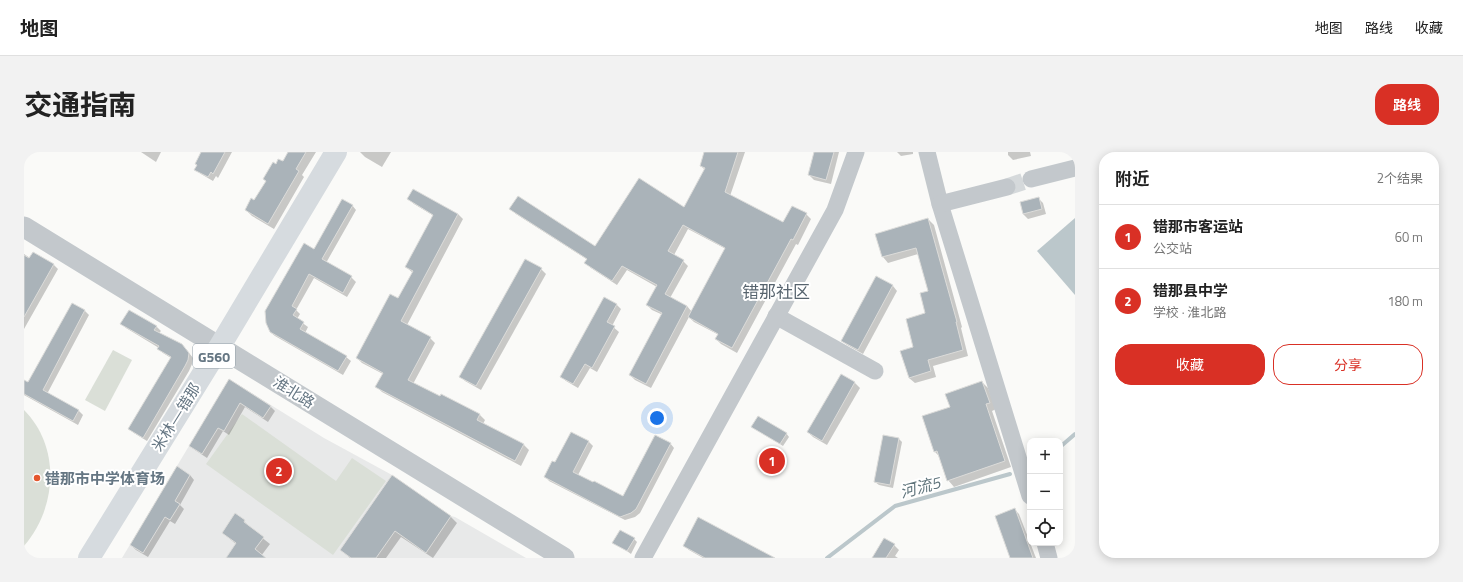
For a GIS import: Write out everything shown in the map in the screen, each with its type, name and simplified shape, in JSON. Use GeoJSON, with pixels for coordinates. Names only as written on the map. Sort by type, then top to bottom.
{"type":"FeatureCollection","features":[{"type":"Feature","properties":{"kind":"highway","name":"米林—错那"},"geometry":{"type":"LineString","coordinates":[[89,558],[220,346],[336,152]]}},
{"type":"Feature","properties":{"kind":"street"},"geometry":{"type":"LineString","coordinates":[[643,558],[834,210],[856,152]]}},
{"type":"Feature","properties":{"kind":"street"},"geometry":{"type":"LineString","coordinates":[[927,152],[940,204],[1027,486]]}},
{"type":"Feature","properties":{"kind":"street"},"geometry":{"type":"LineString","coordinates":[[1031,179],[1075,168]]}},
{"type":"Feature","properties":{"kind":"street"},"geometry":{"type":"LineString","coordinates":[[940,204],[1007,187]]}},
{"type":"Feature","properties":{"kind":"street","name":"淮北路"},"geometry":{"type":"LineString","coordinates":[[24,226],[564,558]]}},
{"type":"Feature","properties":{"kind":"street"},"geometry":{"type":"LineString","coordinates":[[776,316],[875,371]]}},
{"type":"Feature","properties":{"kind":"street"},"geometry":{"type":"LineString","coordinates":[[1045,546],[1049,558]]}},
{"type":"Feature","properties":{"kind":"shaded area"},"geometry":{"type":"Polygon","coordinates":[[[1075,218],[1075,295],[1037,251],[1075,218]]]}},
{"type":"Feature","properties":{"kind":"shaded area"},"geometry":{"type":"Polygon","coordinates":[[[113,350],[132,360],[105,411],[85,400],[113,350]]]}},
{"type":"Feature","properties":{"kind":"shaded area"},"geometry":{"type":"Polygon","coordinates":[[[229,379],[324,438],[392,475],[451,516],[526,558],[122,558],[229,379]]]}},
{"type":"Feature","properties":{"kind":"shaded area","name":"错那市中学体育场"},"geometry":{"type":"Polygon","coordinates":[[[24,410],[36,425],[44,442],[49,459],[50,478],[48,496],[43,514],[35,531],[24,546],[24,410]]]}},
{"type":"Feature","properties":{"kind":"shaded area"},"geometry":{"type":"Polygon","coordinates":[[[242,414],[336,481],[352,458],[386,481],[333,555],[206,464],[242,414]]]}},
{"type":"Feature","properties":{"kind":"building"},"geometry":{"type":"Polygon","coordinates":[[[201,152],[225,152],[213,174],[211,172],[208,177],[194,170],[197,165],[195,164],[201,152]]]}},
{"type":"Feature","properties":{"kind":"building"},"geometry":{"type":"Polygon","coordinates":[[[288,152],[306,152],[296,169],[299,171],[268,224],[245,210],[251,198],[254,200],[266,181],[263,179],[273,162],[276,164],[278,159],[283,161],[288,152]]]}},
{"type":"Feature","properties":{"kind":"building"},"geometry":{"type":"Polygon","coordinates":[[[704,152],[738,152],[725,192],[783,222],[792,206],[807,213],[793,240],[791,239],[732,348],[715,339],[718,334],[688,317],[725,248],[683,225],[668,251],[684,260],[665,294],[687,306],[646,384],[629,375],[662,313],[646,305],[657,285],[622,266],[612,281],[584,263],[587,259],[509,209],[518,196],[595,246],[639,178],[684,207],[705,168],[700,166],[704,152]]]}},
{"type":"Feature","properties":{"kind":"building"},"geometry":{"type":"Polygon","coordinates":[[[814,152],[834,152],[826,180],[808,175],[814,152]]]}},
{"type":"Feature","properties":{"kind":"building"},"geometry":{"type":"Polygon","coordinates":[[[413,189],[458,214],[401,321],[431,337],[408,380],[440,396],[441,394],[480,414],[477,420],[524,444],[515,461],[375,387],[383,373],[356,358],[390,294],[398,298],[413,271],[405,267],[433,215],[407,199],[413,189]]]}},
{"type":"Feature","properties":{"kind":"building"},"geometry":{"type":"Polygon","coordinates":[[[1039,197],[1042,209],[1023,214],[1020,202],[1039,197]]]}},
{"type":"Feature","properties":{"kind":"building"},"geometry":{"type":"Polygon","coordinates":[[[342,199],[353,205],[322,259],[352,276],[343,293],[309,274],[292,306],[297,309],[293,315],[304,322],[300,329],[347,356],[338,371],[270,332],[266,323],[265,311],[304,243],[314,249],[342,199]]]}},
{"type":"Feature","properties":{"kind":"building"},"geometry":{"type":"Polygon","coordinates":[[[928,218],[957,322],[963,350],[928,360],[931,371],[909,378],[900,351],[913,347],[906,319],[925,313],[920,293],[928,291],[916,248],[882,257],[875,234],[928,218]]]}},
{"type":"Feature","properties":{"kind":"building"},"geometry":{"type":"Polygon","coordinates":[[[33,252],[54,264],[24,317],[24,255],[29,258],[33,252]]]}},
{"type":"Feature","properties":{"kind":"building"},"geometry":{"type":"Polygon","coordinates":[[[525,259],[542,268],[476,386],[459,377],[525,259]]]}},
{"type":"Feature","properties":{"kind":"building"},"geometry":{"type":"Polygon","coordinates":[[[876,276],[893,285],[858,350],[841,341],[876,276]]]}},
{"type":"Feature","properties":{"kind":"building"},"geometry":{"type":"Polygon","coordinates":[[[604,297],[617,304],[607,322],[615,326],[592,368],[585,364],[573,384],[560,377],[604,297]]]}},
{"type":"Feature","properties":{"kind":"building"},"geometry":{"type":"Polygon","coordinates":[[[72,303],[85,310],[43,390],[79,410],[73,421],[24,394],[24,380],[28,382],[72,303]]]}},
{"type":"Feature","properties":{"kind":"building"},"geometry":{"type":"Polygon","coordinates":[[[129,310],[157,326],[154,330],[182,344],[189,353],[185,366],[143,438],[128,429],[171,357],[157,349],[159,346],[120,324],[129,310]]]}},
{"type":"Feature","properties":{"kind":"building"},"geometry":{"type":"Polygon","coordinates":[[[841,374],[855,382],[822,441],[807,432],[841,374]]]}},
{"type":"Feature","properties":{"kind":"building"},"geometry":{"type":"Polygon","coordinates":[[[229,379],[271,406],[263,418],[240,403],[224,431],[218,428],[202,454],[189,446],[229,379]]]}},
{"type":"Feature","properties":{"kind":"building"},"geometry":{"type":"Polygon","coordinates":[[[982,381],[990,403],[986,404],[1005,461],[947,481],[937,451],[934,452],[922,416],[950,407],[945,394],[982,381]]]}},
{"type":"Feature","properties":{"kind":"building"},"geometry":{"type":"Polygon","coordinates":[[[758,416],[787,433],[780,444],[751,427],[758,416]]]}},
{"type":"Feature","properties":{"kind":"building"},"geometry":{"type":"Polygon","coordinates":[[[571,432],[589,441],[573,472],[623,496],[655,435],[671,443],[636,509],[631,513],[620,517],[544,477],[552,461],[555,462],[571,432]]]}},
{"type":"Feature","properties":{"kind":"building"},"geometry":{"type":"Polygon","coordinates":[[[883,435],[899,438],[890,485],[874,482],[883,435]]]}},
{"type":"Feature","properties":{"kind":"building"},"geometry":{"type":"Polygon","coordinates":[[[177,466],[190,475],[175,501],[180,504],[170,520],[165,517],[143,553],[130,545],[177,466]]]}},
{"type":"Feature","properties":{"kind":"building"},"geometry":{"type":"Polygon","coordinates":[[[392,475],[451,516],[426,553],[395,531],[376,558],[351,558],[340,550],[392,475]]]}},
{"type":"Feature","properties":{"kind":"building"},"geometry":{"type":"Polygon","coordinates":[[[1015,508],[1027,541],[1027,546],[1029,546],[1033,558],[1010,558],[995,516],[1015,508]]]}},
{"type":"Feature","properties":{"kind":"building"},"geometry":{"type":"Polygon","coordinates":[[[235,513],[264,537],[255,549],[266,558],[226,558],[236,543],[222,533],[235,513]]]}},
{"type":"Feature","properties":{"kind":"building"},"geometry":{"type":"Polygon","coordinates":[[[698,517],[775,558],[705,558],[683,546],[698,517]]]}},
{"type":"Feature","properties":{"kind":"building"},"geometry":{"type":"Polygon","coordinates":[[[620,530],[635,538],[627,551],[612,543],[620,530]]]}},
{"type":"Feature","properties":{"kind":"building"},"geometry":{"type":"Polygon","coordinates":[[[884,538],[895,544],[886,558],[872,558],[884,538]]]}},
{"type":"Feature","properties":{"kind":"waterway","name":"河流5"},"geometry":{"type":"LineString","coordinates":[[1063,444],[1075,434]]}},
{"type":"Feature","properties":{"kind":"waterway","name":"河流5"},"geometry":{"type":"LineString","coordinates":[[827,558],[895,506],[1010,474]]}},
{"type":"Feature","properties":{"kind":"tunnel"},"geometry":{"type":"LineString","coordinates":[[1007,187],[1031,179]]}},
{"type":"Feature","properties":{"kind":"place","name":"错那市客运站"},"geometry":{"type":"Point","coordinates":[772,461]}},
{"type":"Feature","properties":{"kind":"place","name":"错那县中学"},"geometry":{"type":"Point","coordinates":[279,471]}},
{"type":"Feature","properties":{"kind":"place","name":"错那市中学体育场"},"geometry":{"type":"Point","coordinates":[37,478]}},
{"type":"Feature","properties":{"kind":"district","name":"错那社区"},"geometry":{"type":"Point","coordinates":[776,292]}}]}
